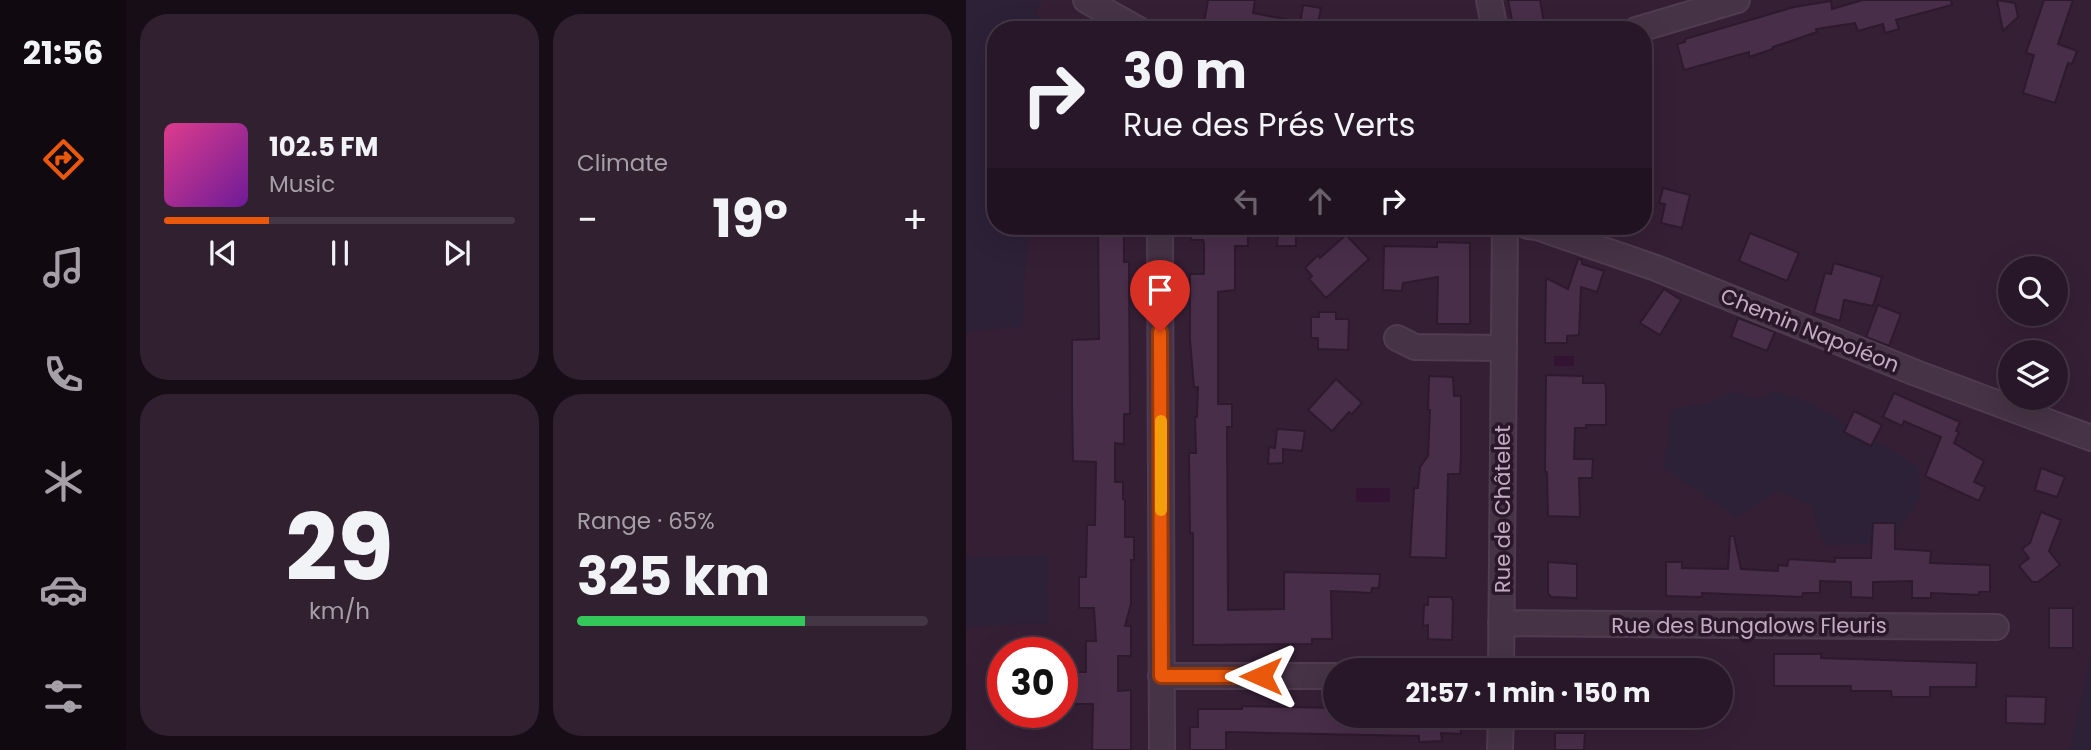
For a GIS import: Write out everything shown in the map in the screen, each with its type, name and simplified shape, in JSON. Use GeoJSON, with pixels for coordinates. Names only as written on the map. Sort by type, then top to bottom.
{"type":"FeatureCollection","features":[{"type":"Feature","properties":{"kind":"street"},"geometry":{"type":"LineString","coordinates":[[1086,0],[1123,21]]}},
{"type":"Feature","properties":{"kind":"street"},"geometry":{"type":"LineString","coordinates":[[1489,0],[1493,21]]}},
{"type":"Feature","properties":{"kind":"street"},"geometry":{"type":"LineString","coordinates":[[1652,25],[1737,0]]}},
{"type":"Feature","properties":{"kind":"street"},"geometry":{"type":"LineString","coordinates":[[1160,235],[1162,750]]}},
{"type":"Feature","properties":{"kind":"street","name":"Rue de Châtelet"},"geometry":{"type":"LineString","coordinates":[[1501,658],[1505,235]]}},
{"type":"Feature","properties":{"kind":"street","name":"Chemin Napoléon"},"geometry":{"type":"LineString","coordinates":[[1560,235],[1656,268],[1916,373],[2091,438]]}},
{"type":"Feature","properties":{"kind":"street"},"geometry":{"type":"LineString","coordinates":[[1397,338],[1415,346],[1504,348]]}},
{"type":"Feature","properties":{"kind":"street","name":"Rue des Bungalows Fleuris"},"geometry":{"type":"LineString","coordinates":[[1502,623],[1996,627]]}},
{"type":"Feature","properties":{"kind":"street"},"geometry":{"type":"LineString","coordinates":[[1161,676],[1323,676]]}},
{"type":"Feature","properties":{"kind":"street"},"geometry":{"type":"LineString","coordinates":[[1500,750],[1501,728]]}},
{"type":"Feature","properties":{"kind":"shaded area"},"geometry":{"type":"Polygon","coordinates":[[[966,0],[1043,0],[1036,11],[1040,21],[987,21],[987,235],[1027,235],[1022,327],[966,331],[966,0]]]}},
{"type":"Feature","properties":{"kind":"shaded area"},"geometry":{"type":"Polygon","coordinates":[[[1554,356],[1574,356],[1574,366],[1554,366],[1554,356]]]}},
{"type":"Feature","properties":{"kind":"shaded area"},"geometry":{"type":"Polygon","coordinates":[[[1731,391],[1761,399],[1773,391],[1811,403],[1918,466],[1920,497],[1889,544],[1824,545],[1811,505],[1778,491],[1737,517],[1664,469],[1671,410],[1712,402],[1731,391]]]}},
{"type":"Feature","properties":{"kind":"shaded area"},"geometry":{"type":"Polygon","coordinates":[[[1356,488],[1390,488],[1390,502],[1356,502],[1356,488]]]}},
{"type":"Feature","properties":{"kind":"shaded area"},"geometry":{"type":"Polygon","coordinates":[[[1048,555],[1047,624],[966,626],[966,558],[1048,555]]]}},
{"type":"Feature","properties":{"kind":"shaded area"},"geometry":{"type":"Polygon","coordinates":[[[2091,654],[2091,750],[2070,750],[2091,654]]]}},
{"type":"Feature","properties":{"kind":"building"},"geometry":{"type":"Polygon","coordinates":[[[1208,0],[1255,0],[1253,13],[1295,21],[1204,21],[1208,0]]]}},
{"type":"Feature","properties":{"kind":"building"},"geometry":{"type":"Polygon","coordinates":[[[1508,0],[1540,0],[1544,21],[1512,21],[1508,0]]]}},
{"type":"Feature","properties":{"kind":"building"},"geometry":{"type":"Polygon","coordinates":[[[1863,0],[1951,0],[1952,5],[1896,20],[1899,29],[1885,33],[1883,24],[1858,31],[1855,23],[1816,29],[1817,32],[1749,57],[1749,52],[1684,70],[1677,44],[1685,42],[1685,39],[1794,7],[1831,1],[1832,9],[1863,0]]]}},
{"type":"Feature","properties":{"kind":"building"},"geometry":{"type":"Polygon","coordinates":[[[1997,0],[2015,3],[2018,17],[2003,31],[1997,0]]]}},
{"type":"Feature","properties":{"kind":"building"},"geometry":{"type":"Polygon","coordinates":[[[2044,0],[2073,0],[2058,44],[2077,51],[2072,64],[2068,63],[2055,103],[2023,93],[2034,55],[2026,53],[2044,0]]]}},
{"type":"Feature","properties":{"kind":"building"},"geometry":{"type":"Polygon","coordinates":[[[1303,5],[1321,8],[1319,21],[1301,21],[1303,5]]]}},
{"type":"Feature","properties":{"kind":"building"},"geometry":{"type":"Polygon","coordinates":[[[1663,188],[1690,195],[1682,228],[1661,223],[1665,204],[1659,203],[1663,188]]]}},
{"type":"Feature","properties":{"kind":"building"},"geometry":{"type":"Polygon","coordinates":[[[1750,233],[1799,253],[1787,281],[1739,261],[1750,233]]]}},
{"type":"Feature","properties":{"kind":"building"},"geometry":{"type":"Polygon","coordinates":[[[1098,235],[1124,235],[1124,262],[1129,262],[1130,414],[1124,414],[1124,444],[1115,443],[1115,482],[1123,482],[1125,537],[1134,537],[1131,604],[1125,626],[1131,626],[1131,656],[1118,656],[1118,691],[1131,690],[1131,750],[1092,750],[1093,704],[1078,704],[1078,672],[1086,672],[1086,641],[1096,641],[1094,608],[1079,608],[1079,577],[1086,577],[1087,525],[1095,525],[1096,462],[1073,461],[1072,340],[1099,339],[1098,235]]]}},
{"type":"Feature","properties":{"kind":"building"},"geometry":{"type":"Polygon","coordinates":[[[1191,235],[1248,235],[1248,246],[1235,246],[1235,290],[1218,292],[1218,404],[1232,404],[1232,427],[1227,427],[1228,610],[1284,609],[1284,572],[1380,574],[1379,588],[1372,588],[1371,593],[1331,591],[1332,639],[1312,639],[1312,644],[1193,645],[1193,533],[1190,533],[1189,453],[1196,453],[1198,387],[1194,387],[1190,340],[1190,274],[1204,274],[1204,243],[1203,240],[1191,240],[1191,235]]]}},
{"type":"Feature","properties":{"kind":"building"},"geometry":{"type":"Polygon","coordinates":[[[1278,235],[1296,235],[1296,246],[1277,246],[1278,235]]]}},
{"type":"Feature","properties":{"kind":"building"},"geometry":{"type":"Polygon","coordinates":[[[1346,235],[1369,259],[1326,298],[1309,279],[1312,276],[1305,268],[1346,235]]]}},
{"type":"Feature","properties":{"kind":"building"},"geometry":{"type":"Polygon","coordinates":[[[1437,242],[1470,243],[1470,324],[1437,324],[1438,277],[1403,283],[1402,291],[1383,290],[1384,246],[1437,247],[1437,242]]]}},
{"type":"Feature","properties":{"kind":"building"},"geometry":{"type":"Polygon","coordinates":[[[1578,259],[1582,260],[1582,264],[1604,271],[1597,292],[1581,287],[1579,335],[1567,336],[1567,343],[1545,343],[1546,278],[1568,289],[1578,259]]]}},
{"type":"Feature","properties":{"kind":"building"},"geometry":{"type":"Polygon","coordinates":[[[1834,263],[1882,277],[1873,306],[1844,300],[1840,321],[1814,313],[1825,273],[1831,274],[1834,263]]]}},
{"type":"Feature","properties":{"kind":"building"},"geometry":{"type":"Polygon","coordinates":[[[1664,289],[1681,300],[1660,335],[1640,323],[1664,289]]]}},
{"type":"Feature","properties":{"kind":"building"},"geometry":{"type":"Polygon","coordinates":[[[1878,305],[1901,314],[1889,346],[1866,337],[1878,305]]]}},
{"type":"Feature","properties":{"kind":"building"},"geometry":{"type":"Polygon","coordinates":[[[1319,312],[1336,312],[1336,319],[1349,319],[1348,350],[1318,349],[1318,338],[1311,338],[1311,317],[1319,317],[1319,312]]]}},
{"type":"Feature","properties":{"kind":"building"},"geometry":{"type":"Polygon","coordinates":[[[1738,318],[1775,332],[1767,351],[1731,337],[1738,318]]]}},
{"type":"Feature","properties":{"kind":"building"},"geometry":{"type":"Polygon","coordinates":[[[1546,375],[1583,376],[1583,383],[1605,383],[1606,425],[1575,428],[1574,459],[1593,459],[1592,478],[1579,478],[1580,517],[1548,516],[1545,472],[1546,375]]]}},
{"type":"Feature","properties":{"kind":"building"},"geometry":{"type":"Polygon","coordinates":[[[1429,376],[1453,377],[1454,396],[1461,396],[1460,474],[1448,474],[1446,558],[1410,557],[1414,488],[1418,488],[1420,467],[1428,456],[1429,376]]]}},
{"type":"Feature","properties":{"kind":"building"},"geometry":{"type":"Polygon","coordinates":[[[1336,379],[1362,403],[1352,414],[1349,412],[1332,431],[1308,410],[1336,379]]]}},
{"type":"Feature","properties":{"kind":"building"},"geometry":{"type":"Polygon","coordinates":[[[1894,393],[1960,422],[1954,443],[1984,461],[1974,482],[1985,487],[1979,501],[1925,476],[1941,437],[1904,421],[1902,426],[1883,417],[1894,393]]]}},
{"type":"Feature","properties":{"kind":"building"},"geometry":{"type":"Polygon","coordinates":[[[1854,411],[1882,425],[1871,446],[1844,432],[1854,411]]]}},
{"type":"Feature","properties":{"kind":"building"},"geometry":{"type":"Polygon","coordinates":[[[1277,429],[1305,431],[1302,451],[1283,449],[1283,463],[1268,464],[1269,447],[1275,448],[1277,429]]]}},
{"type":"Feature","properties":{"kind":"building"},"geometry":{"type":"Polygon","coordinates":[[[2041,468],[2065,477],[2057,497],[2035,490],[2041,468]]]}},
{"type":"Feature","properties":{"kind":"building"},"geometry":{"type":"Polygon","coordinates":[[[2041,512],[2061,520],[2049,551],[2060,565],[2038,582],[2032,582],[2019,566],[2029,558],[2022,549],[2030,543],[2041,512]]]}},
{"type":"Feature","properties":{"kind":"building"},"geometry":{"type":"Polygon","coordinates":[[[1873,523],[1895,523],[1895,549],[1931,551],[1930,563],[1990,565],[1990,592],[1979,592],[1979,595],[1931,593],[1931,598],[1912,598],[1912,581],[1873,582],[1873,598],[1851,597],[1851,582],[1820,581],[1820,593],[1803,593],[1802,597],[1702,593],[1702,597],[1666,596],[1666,562],[1682,562],[1682,568],[1728,569],[1730,536],[1734,536],[1741,569],[1778,571],[1778,565],[1787,566],[1789,559],[1835,562],[1835,558],[1871,558],[1873,523]]]}},
{"type":"Feature","properties":{"kind":"building"},"geometry":{"type":"Polygon","coordinates":[[[1548,562],[1577,564],[1577,598],[1551,597],[1548,593],[1548,562]]]}},
{"type":"Feature","properties":{"kind":"building"},"geometry":{"type":"Polygon","coordinates":[[[1428,597],[1451,597],[1452,640],[1428,639],[1428,625],[1423,626],[1424,605],[1428,605],[1428,597]]]}},
{"type":"Feature","properties":{"kind":"building"},"geometry":{"type":"Polygon","coordinates":[[[2049,608],[2073,608],[2073,648],[2049,648],[2049,608]]]}},
{"type":"Feature","properties":{"kind":"building"},"geometry":{"type":"Polygon","coordinates":[[[1774,654],[1977,663],[1976,687],[1930,687],[1930,697],[1892,697],[1891,691],[1851,691],[1851,686],[1774,686],[1774,654]]]}},
{"type":"Feature","properties":{"kind":"building"},"geometry":{"type":"Polygon","coordinates":[[[2006,696],[2046,697],[2045,724],[2006,723],[2006,696]]]}},
{"type":"Feature","properties":{"kind":"building"},"geometry":{"type":"Polygon","coordinates":[[[1242,706],[1323,708],[1323,728],[1461,728],[1461,734],[1441,733],[1442,741],[1419,742],[1419,736],[1226,732],[1226,750],[1190,750],[1190,727],[1198,727],[1198,709],[1242,709],[1242,706]]]}},
{"type":"Feature","properties":{"kind":"building"},"geometry":{"type":"Polygon","coordinates":[[[1555,733],[1585,733],[1584,750],[1555,750],[1555,733]]]}},
{"type":"Feature","properties":{"kind":"slow traffic"},"geometry":{"type":"LineString","coordinates":[[1161,421],[1161,510]]}},
{"type":"Feature","properties":{"kind":"route"},"geometry":{"type":"LineString","coordinates":[[1160,332],[1161,676],[1261,676]]}}]}
